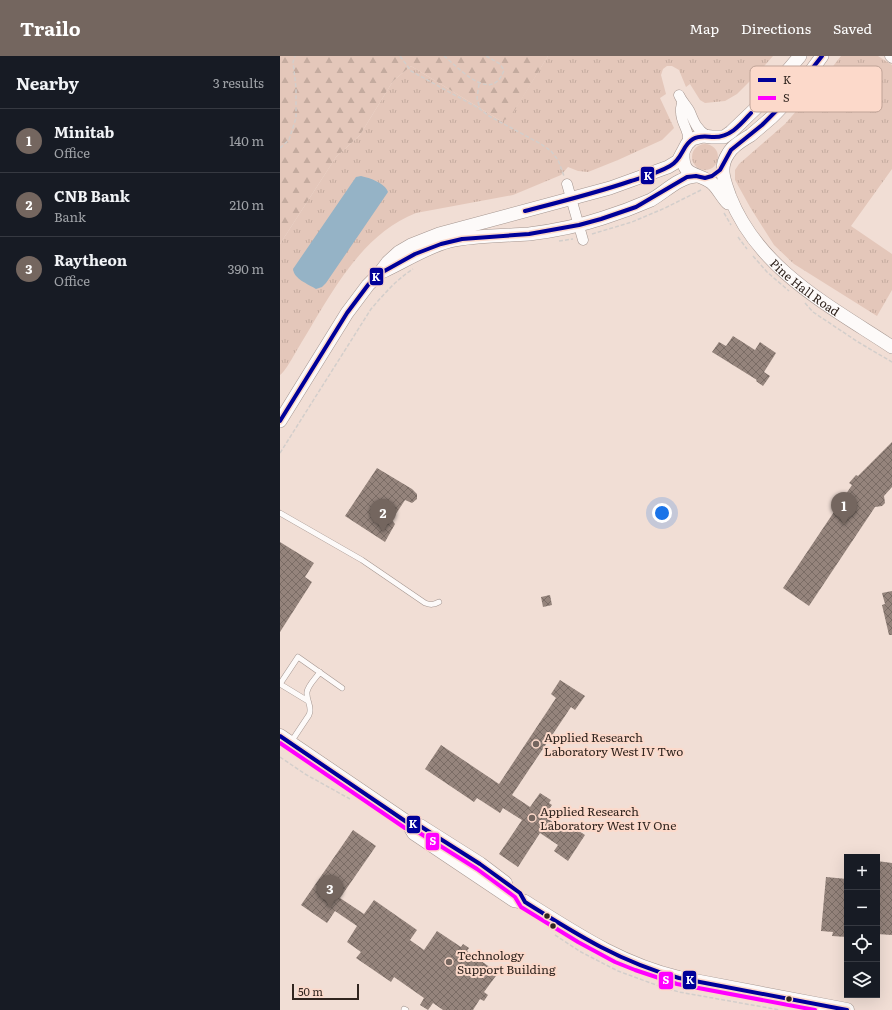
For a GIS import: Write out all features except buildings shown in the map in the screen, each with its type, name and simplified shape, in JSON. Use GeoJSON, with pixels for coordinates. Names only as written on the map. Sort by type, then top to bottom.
{"type":"FeatureCollection","features":[{"type":"Feature","properties":{"kind":"main road"},"geometry":{"type":"LineString","coordinates":[[285,740],[408,823],[414,833],[514,900],[525,902],[596,946],[658,973],[697,982],[847,1010]]}},
{"type":"Feature","properties":{"kind":"street"},"geometry":{"type":"LineString","coordinates":[[792,66],[800,56]]}},
{"type":"Feature","properties":{"kind":"street"},"geometry":{"type":"LineString","coordinates":[[814,66],[822,56]]}},
{"type":"Feature","properties":{"kind":"street","name":"Pine Hall Road"},"geometry":{"type":"LineString","coordinates":[[735,210],[722,174],[724,162],[722,146],[697,128],[689,110],[681,99],[680,113],[688,132],[682,158],[685,167],[700,181],[714,185],[735,210],[760,248],[786,275],[803,288],[892,347]]}},
{"type":"Feature","properties":{"kind":"street"},"geometry":{"type":"LineString","coordinates":[[280,421],[347,313],[363,291],[388,262],[399,252],[429,238],[452,230],[610,188],[668,167],[678,161],[685,149],[696,137],[724,137],[751,112]]}},
{"type":"Feature","properties":{"kind":"street"},"geometry":{"type":"LineString","coordinates":[[379,274],[431,247],[451,241],[529,234],[582,234],[601,219],[636,207],[661,194],[687,177],[700,181],[715,175],[720,170],[727,154],[734,146],[752,134],[776,112]]}},
{"type":"Feature","properties":{"kind":"street"},"geometry":{"type":"LineString","coordinates":[[567,184],[582,234]]}},
{"type":"Feature","properties":{"kind":"lane"},"geometry":{"type":"LineString","coordinates":[[280,513],[362,560],[425,603],[434,605],[439,602]]}},
{"type":"Feature","properties":{"kind":"lane"},"geometry":{"type":"LineString","coordinates":[[308,702],[280,684],[298,657],[342,688]]}},
{"type":"Feature","properties":{"kind":"lane"},"geometry":{"type":"LineString","coordinates":[[285,740],[310,715],[311,711],[307,694],[320,672]]}},
{"type":"Feature","properties":{"kind":"path"},"geometry":{"type":"LineString","coordinates":[[280,148],[289,140],[296,118],[295,56]]}},
{"type":"Feature","properties":{"kind":"path"},"geometry":{"type":"LineString","coordinates":[[400,56],[411,71],[480,109],[489,116],[551,151],[558,160],[567,184]]}},
{"type":"Feature","properties":{"kind":"path"},"geometry":{"type":"LineString","coordinates":[[444,56],[470,78],[479,84],[487,85],[493,83],[501,77],[504,70],[500,64],[486,56]]}},
{"type":"Feature","properties":{"kind":"path"},"geometry":{"type":"LineString","coordinates":[[479,84],[477,98],[480,109]]}},
{"type":"Feature","properties":{"kind":"path"},"geometry":{"type":"LineString","coordinates":[[559,241],[632,222],[665,208],[700,181]]}},
{"type":"Feature","properties":{"kind":"path"},"geometry":{"type":"LineString","coordinates":[[721,208],[732,227]]}},
{"type":"Feature","properties":{"kind":"path"},"geometry":{"type":"LineString","coordinates":[[736,233],[748,250]]}},
{"type":"Feature","properties":{"kind":"path"},"geometry":{"type":"LineString","coordinates":[[752,256],[767,272],[790,292]]}},
{"type":"Feature","properties":{"kind":"path"},"geometry":{"type":"LineString","coordinates":[[280,453],[371,309],[386,291],[403,276],[414,269]]}},
{"type":"Feature","properties":{"kind":"path"},"geometry":{"type":"LineString","coordinates":[[804,302],[813,312],[858,342],[892,362]]}},
{"type":"Feature","properties":{"kind":"green space"},"geometry":{"type":"Polygon","coordinates":[[[280,56],[548,56],[510,118],[501,121],[411,66],[393,81],[360,135],[336,157],[280,244],[280,56]]]}},
{"type":"Feature","properties":{"kind":"green space"},"geometry":{"type":"Polygon","coordinates":[[[548,56],[773,56],[764,66],[750,66],[750,81],[737,94],[725,101],[705,103],[700,100],[690,84],[686,87],[679,70],[672,66],[667,66],[663,69],[661,75],[666,94],[660,98],[674,128],[662,140],[588,172],[578,171],[568,167],[561,175],[513,195],[416,213],[397,223],[379,235],[350,267],[325,303],[289,364],[280,375],[280,244],[336,157],[360,135],[393,81],[411,66],[501,121],[510,117],[548,56]]]}},
{"type":"Feature","properties":{"kind":"green space"},"geometry":{"type":"Polygon","coordinates":[[[841,56],[878,56],[892,65],[892,169],[851,226],[892,254],[892,290],[877,316],[794,264],[774,245],[735,180],[735,170],[739,164],[785,124],[795,112],[882,112],[882,66],[833,66],[841,56]]]}},
{"type":"Feature","properties":{"kind":"green space"},"geometry":{"type":"Polygon","coordinates":[[[705,144],[714,148],[718,157],[714,166],[705,170],[696,166],[692,157],[696,148],[705,144]]]}},
{"type":"Feature","properties":{"kind":"water"},"geometry":{"type":"Polygon","coordinates":[[[361,176],[381,184],[388,192],[326,283],[322,287],[316,289],[296,276],[293,269],[356,177],[361,176]]]}},
{"type":"Feature","properties":{"kind":"transit line","name":"K"},"geometry":{"type":"LineString","coordinates":[[814,66],[822,56]]}},
{"type":"Feature","properties":{"kind":"transit line","name":"K"},"geometry":{"type":"LineString","coordinates":[[280,421],[347,313],[368,285],[379,274],[415,254],[441,244],[462,239],[529,234],[579,225],[636,207],[687,177],[696,176],[705,178],[712,176],[720,170],[731,150],[762,125],[775,112]]}},
{"type":"Feature","properties":{"kind":"transit line","name":"K"},"geometry":{"type":"LineString","coordinates":[[525,211],[578,197],[661,171],[678,160],[689,142],[693,139],[726,135],[735,129],[751,113]]}},
{"type":"Feature","properties":{"kind":"transit line","name":"K"},"geometry":{"type":"LineString","coordinates":[[280,736],[408,823],[420,826],[480,864],[520,893],[525,902],[599,946],[637,964],[679,978],[847,1010]]}},
{"type":"Feature","properties":{"kind":"transit line","name":"S"},"geometry":{"type":"LineString","coordinates":[[280,743],[405,828],[418,832],[477,869],[515,897],[521,907],[578,942],[615,962],[677,984],[815,1010]]}},
{"type":"Feature","properties":{"kind":"place","name":"Minitab"},"geometry":{"type":"Point","coordinates":[844,525]}},
{"type":"Feature","properties":{"kind":"place","name":"CNB Bank"},"geometry":{"type":"Point","coordinates":[383,532]}},
{"type":"Feature","properties":{"kind":"place","name":"Applied Research Laboratory West IV Two"},"geometry":{"type":"Point","coordinates":[536,744]}},
{"type":"Feature","properties":{"kind":"place","name":"Applied Research Laboratory West IV One"},"geometry":{"type":"Point","coordinates":[532,818]}},
{"type":"Feature","properties":{"kind":"place","name":"Raytheon"},"geometry":{"type":"Point","coordinates":[330,908]}},
{"type":"Feature","properties":{"kind":"place","name":"Technology Support Building"},"geometry":{"type":"Point","coordinates":[449,962]}}]}
